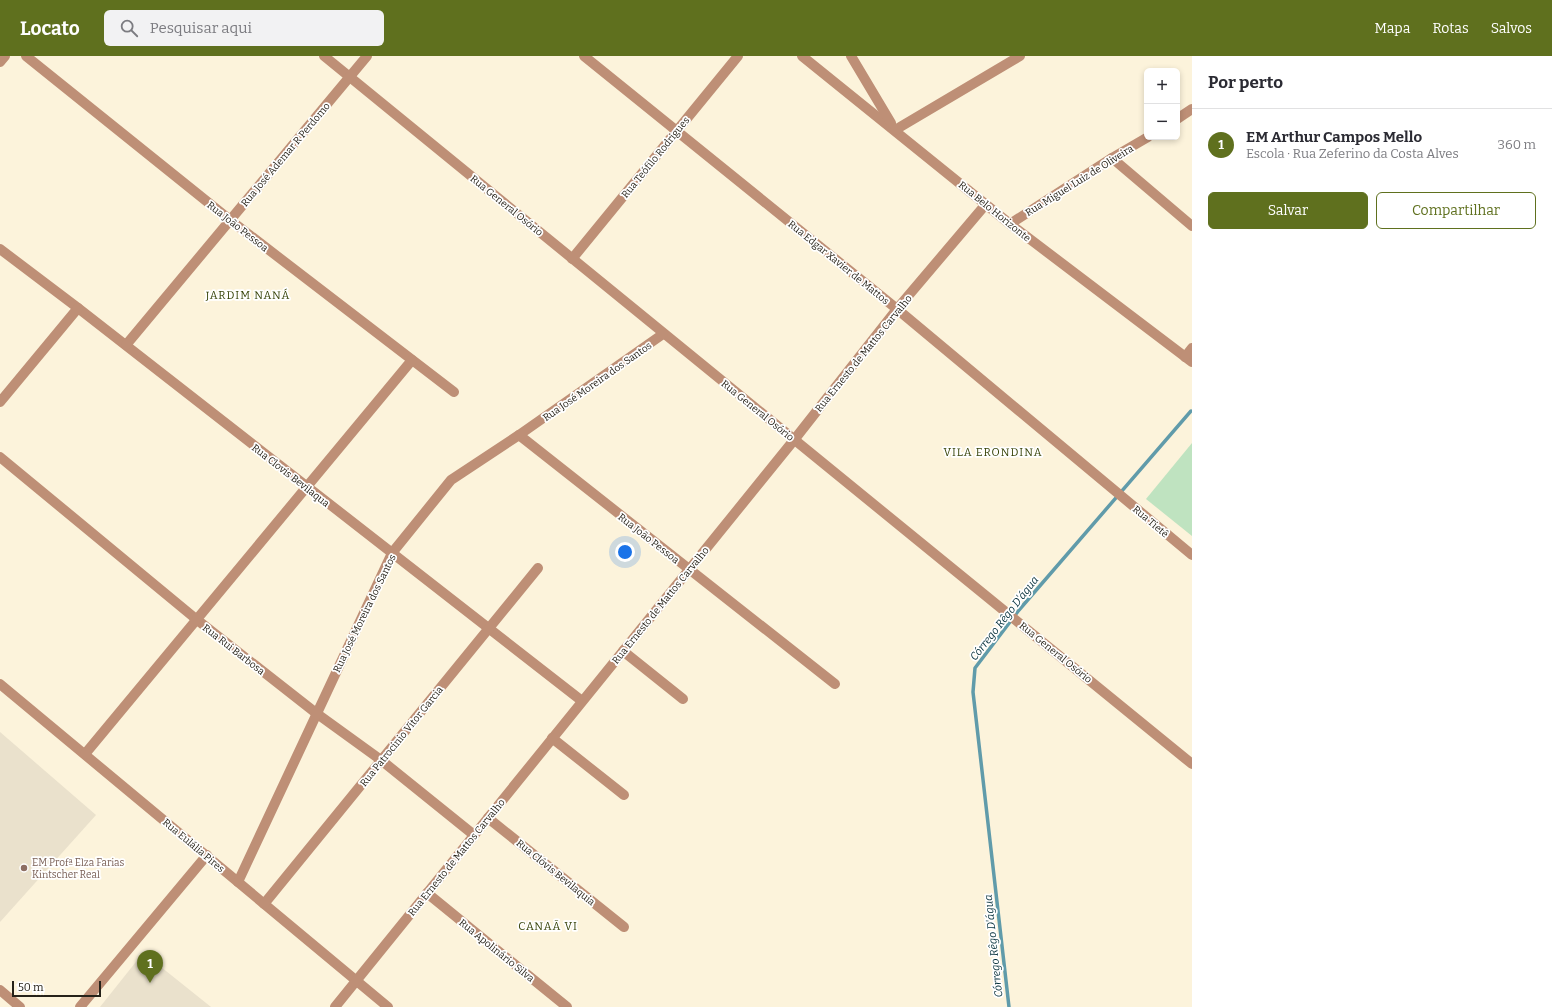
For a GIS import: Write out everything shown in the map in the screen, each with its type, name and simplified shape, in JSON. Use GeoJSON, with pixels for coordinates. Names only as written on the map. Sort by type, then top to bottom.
{"type":"FeatureCollection","features":[{"type":"Feature","properties":{"kind":"street"},"geometry":{"type":"LineString","coordinates":[[0,62],[6,56]]}},
{"type":"Feature","properties":{"kind":"street","name":"Rua João Pessoa"},"geometry":{"type":"LineString","coordinates":[[26,56],[230,220],[454,392]]}},
{"type":"Feature","properties":{"kind":"street","name":"Rua General Osório"},"geometry":{"type":"LineString","coordinates":[[324,56],[1192,764]]}},
{"type":"Feature","properties":{"kind":"street","name":"Rua José Ademar R Perdomo"},"geometry":{"type":"LineString","coordinates":[[126,345],[367,56]]}},
{"type":"Feature","properties":{"kind":"street","name":"Rua Edgar Xavier de Mattos"},"geometry":{"type":"LineString","coordinates":[[584,56],[897,309],[1110,487]]}},
{"type":"Feature","properties":{"kind":"street","name":"Rua Teófilo Rodrigues"},"geometry":{"type":"LineString","coordinates":[[572,259],[675,131],[738,56]]}},
{"type":"Feature","properties":{"kind":"street","name":"Rua Belo Horizonte"},"geometry":{"type":"LineString","coordinates":[[802,56],[1010,224],[1188,360]]}},
{"type":"Feature","properties":{"kind":"street"},"geometry":{"type":"LineString","coordinates":[[851,56],[895,130],[1020,56]]}},
{"type":"Feature","properties":{"kind":"street"},"geometry":{"type":"LineString","coordinates":[[1180,117],[1192,109]]}},
{"type":"Feature","properties":{"kind":"street","name":"Rua Miguel Luiz de Oliveira"},"geometry":{"type":"LineString","coordinates":[[1010,224],[1112,158],[1144,139]]}},
{"type":"Feature","properties":{"kind":"street"},"geometry":{"type":"LineString","coordinates":[[1112,158],[1192,226]]}},
{"type":"Feature","properties":{"kind":"street","name":"Rua Ernesto de Mattos Carvalho"},"geometry":{"type":"LineString","coordinates":[[335,1007],[794,440],[897,309],[986,204]]}},
{"type":"Feature","properties":{"kind":"street","name":"Rua Clovis Bevilaqua"},"geometry":{"type":"LineString","coordinates":[[0,249],[126,345],[582,701]]}},
{"type":"Feature","properties":{"kind":"street"},"geometry":{"type":"LineString","coordinates":[[0,402],[78,308]]}},
{"type":"Feature","properties":{"kind":"street","name":"Rua José Moreira dos Santos"},"geometry":{"type":"LineString","coordinates":[[238,882],[392,553],[451,480],[519,435],[663,334]]}},
{"type":"Feature","properties":{"kind":"street"},"geometry":{"type":"LineString","coordinates":[[1188,360],[1192,348]]}},
{"type":"Feature","properties":{"kind":"street"},"geometry":{"type":"LineString","coordinates":[[85,754],[412,360]]}},
{"type":"Feature","properties":{"kind":"street","name":"Rua João Pessoa"},"geometry":{"type":"LineString","coordinates":[[519,435],[835,684]]}},
{"type":"Feature","properties":{"kind":"street","name":"Rua Rui Barbosa"},"geometry":{"type":"LineString","coordinates":[[0,457],[196,619],[316,713],[381,760],[474,835]]}},
{"type":"Feature","properties":{"kind":"street","name":"Rua Tietê"},"geometry":{"type":"LineString","coordinates":[[1110,487],[1192,555]]}},
{"type":"Feature","properties":{"kind":"street","name":"Rua Patrocinio Vitor Garcia"},"geometry":{"type":"LineString","coordinates":[[264,904],[538,568]]}},
{"type":"Feature","properties":{"kind":"street"},"geometry":{"type":"LineString","coordinates":[[623,651],[683,699]]}},
{"type":"Feature","properties":{"kind":"street","name":"Rua Eulália Pires"},"geometry":{"type":"LineString","coordinates":[[0,684],[388,1007]]}},
{"type":"Feature","properties":{"kind":"street"},"geometry":{"type":"LineString","coordinates":[[552,738],[624,795]]}},
{"type":"Feature","properties":{"kind":"street","name":"Rua Clóvis Bevilaquia"},"geometry":{"type":"LineString","coordinates":[[488,818],[624,927]]}},
{"type":"Feature","properties":{"kind":"street"},"geometry":{"type":"LineString","coordinates":[[80,1007],[207,855]]}},
{"type":"Feature","properties":{"kind":"street","name":"Rua Apolinário Silva"},"geometry":{"type":"LineString","coordinates":[[427,893],[567,1007]]}},
{"type":"Feature","properties":{"kind":"street"},"geometry":{"type":"LineString","coordinates":[[0,990],[20,1007]]}},
{"type":"Feature","properties":{"kind":"shaded area","name":"EM Profª Elza Farias Kintscher Real"},"geometry":{"type":"Polygon","coordinates":[[[0,732],[96,815],[0,922],[0,732]]]}},
{"type":"Feature","properties":{"kind":"shaded area"},"geometry":{"type":"Polygon","coordinates":[[[143,953],[151,959],[211,1007],[100,1007],[143,953]]]}},
{"type":"Feature","properties":{"kind":"green space"},"geometry":{"type":"Polygon","coordinates":[[[1192,443],[1192,536],[1146,499],[1192,443]]]}},
{"type":"Feature","properties":{"kind":"waterway","name":"Córrego Rêgo D'água"},"geometry":{"type":"LineString","coordinates":[[1009,1007],[973,692],[975,668],[1019,610],[1191,411]]}},
{"type":"Feature","properties":{"kind":"place","name":"EM Profª Elza Farias Kintscher Real"},"geometry":{"type":"Point","coordinates":[24,868]}},
{"type":"Feature","properties":{"kind":"place","name":"EM Arthur Campos Mello"},"geometry":{"type":"Point","coordinates":[150,983]}},
{"type":"Feature","properties":{"kind":"district","name":"JARDIM NANÁ"},"geometry":{"type":"Point","coordinates":[248,295]}},
{"type":"Feature","properties":{"kind":"district","name":"VILA ERONDINA"},"geometry":{"type":"Point","coordinates":[993,452]}},
{"type":"Feature","properties":{"kind":"district","name":"CANAÃ VI"},"geometry":{"type":"Point","coordinates":[548,926]}}]}
